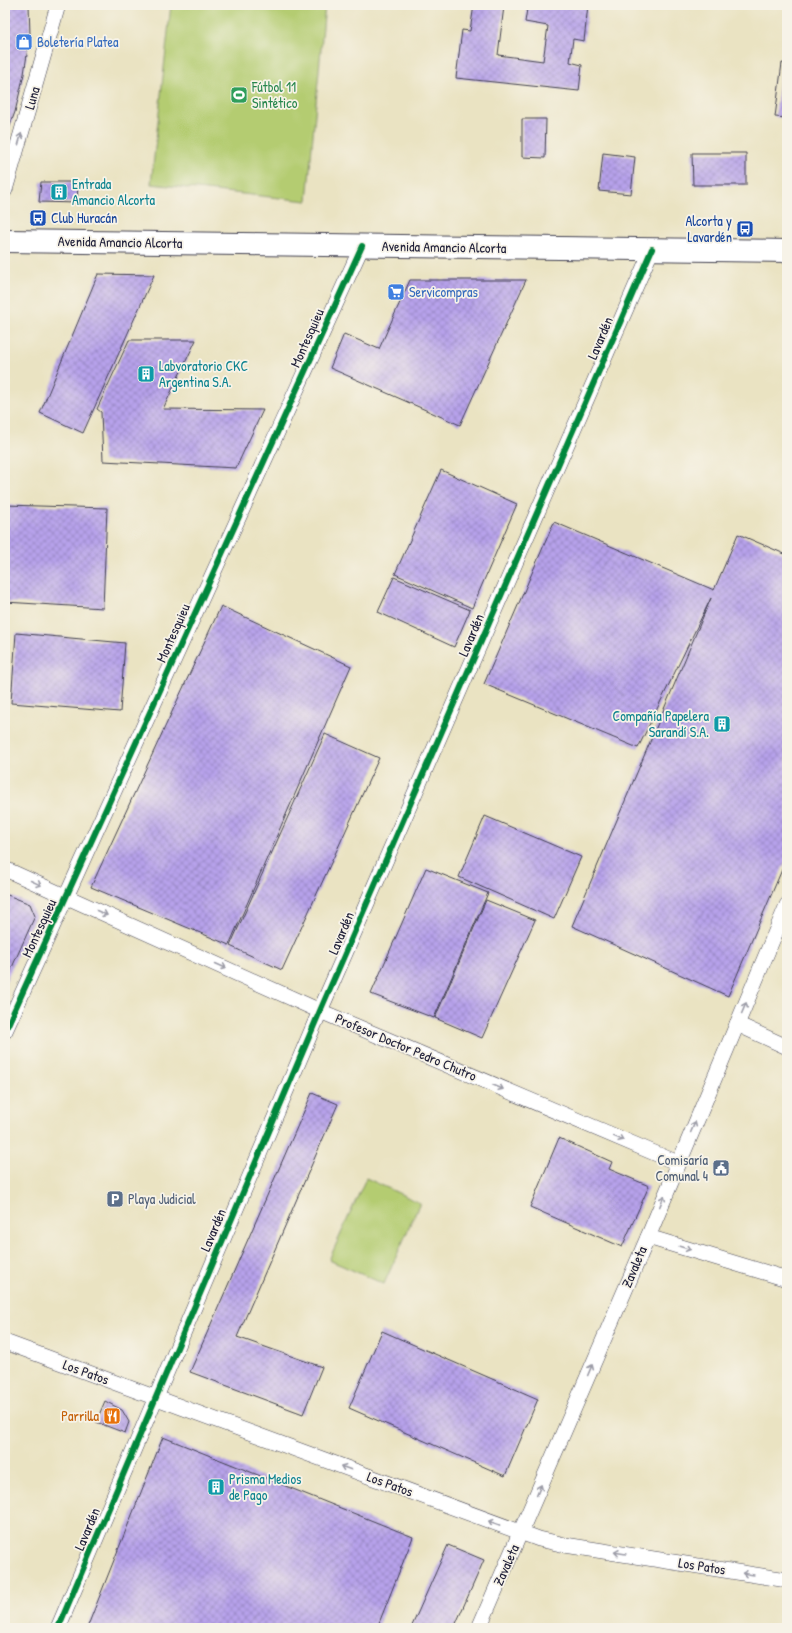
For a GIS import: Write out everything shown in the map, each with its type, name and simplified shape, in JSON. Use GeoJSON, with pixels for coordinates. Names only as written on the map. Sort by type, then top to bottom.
{"type":"FeatureCollection","features":[{"type":"Feature","properties":{"kind":"main road","name":"Avenida Amancio Alcorta"},"geometry":{"type":"LineString","coordinates":[[5,241],[787,251]]}},
{"type":"Feature","properties":{"kind":"street","name":"Luna"},"geometry":{"type":"LineString","coordinates":[[5,190],[58,5]]}},
{"type":"Feature","properties":{"kind":"street","name":"Montesquieu"},"geometry":{"type":"LineString","coordinates":[[5,1031],[362,246]]}},
{"type":"Feature","properties":{"kind":"street","name":"Lavardén"},"geometry":{"type":"LineString","coordinates":[[58,1628],[320,1011],[652,249]]}},
{"type":"Feature","properties":{"kind":"street","name":"Profesor Doctor Pedro Chutro"},"geometry":{"type":"LineString","coordinates":[[5,869],[320,1011],[678,1163]]}},
{"type":"Feature","properties":{"kind":"street","name":"Zavaleta"},"geometry":{"type":"LineString","coordinates":[[479,1628],[648,1237],[787,905]]}},
{"type":"Feature","properties":{"kind":"street"},"geometry":{"type":"LineString","coordinates":[[737,1024],[787,1047]]}},
{"type":"Feature","properties":{"kind":"street"},"geometry":{"type":"LineString","coordinates":[[648,1237],[787,1279]]}},
{"type":"Feature","properties":{"kind":"street","name":"Los Patos"},"geometry":{"type":"LineString","coordinates":[[5,1342],[520,1533],[564,1545],[787,1580]]}},
{"type":"Feature","properties":{"kind":"green space","name":"Fútbol 11 Sintético"},"geometry":{"type":"Polygon","coordinates":[[[171,5],[325,5],[307,201],[151,184],[171,5]]]}},
{"type":"Feature","properties":{"kind":"green space"},"geometry":{"type":"Polygon","coordinates":[[[366,1178],[420,1203],[384,1284],[329,1260],[366,1178]]]}},
{"type":"Feature","properties":{"kind":"building"},"geometry":{"type":"Polygon","coordinates":[[[5,5],[29,5],[30,35],[24,74],[15,112],[5,139],[5,5]]]}},
{"type":"Feature","properties":{"kind":"building"},"geometry":{"type":"Polygon","coordinates":[[[474,5],[588,5],[584,41],[573,39],[570,62],[582,65],[579,91],[456,78],[462,30],[470,31],[474,5]],[[504,6],[498,55],[543,61],[548,26],[525,22],[527,9],[504,6]]]}},
{"type":"Feature","properties":{"kind":"building"},"geometry":{"type":"Polygon","coordinates":[[[782,63],[787,64],[787,118],[775,117],[782,63]]]}},
{"type":"Feature","properties":{"kind":"building"},"geometry":{"type":"Polygon","coordinates":[[[522,119],[546,119],[545,158],[522,157],[522,119]]]}},
{"type":"Feature","properties":{"kind":"building"},"geometry":{"type":"Polygon","coordinates":[[[603,153],[635,157],[631,194],[599,191],[603,153]]]}},
{"type":"Feature","properties":{"kind":"building"},"geometry":{"type":"Polygon","coordinates":[[[692,153],[746,153],[746,185],[693,185],[692,153]]]}},
{"type":"Feature","properties":{"kind":"building","name":"Entrada Amancio Alcorta"},"geometry":{"type":"Polygon","coordinates":[[[41,182],[78,182],[77,203],[39,202],[41,182]]]}},
{"type":"Feature","properties":{"kind":"building"},"geometry":{"type":"Polygon","coordinates":[[[98,274],[154,275],[83,433],[40,413],[98,274]]]}},
{"type":"Feature","properties":{"kind":"building"},"geometry":{"type":"Polygon","coordinates":[[[410,280],[526,280],[460,425],[330,368],[344,334],[379,349],[410,280]]]}},
{"type":"Feature","properties":{"kind":"building","name":"Labvoratorio CKC Argentina S.A."},"geometry":{"type":"Polygon","coordinates":[[[129,340],[196,340],[163,409],[263,410],[236,468],[103,461],[101,412],[97,409],[129,340]]]}},
{"type":"Feature","properties":{"kind":"building"},"geometry":{"type":"Polygon","coordinates":[[[441,470],[517,504],[472,608],[395,574],[441,470]]]}},
{"type":"Feature","properties":{"kind":"building"},"geometry":{"type":"Polygon","coordinates":[[[5,505],[107,508],[103,608],[5,602],[5,505]]]}},
{"type":"Feature","properties":{"kind":"building","name":"Compañía Papelera Sarandí S.A."},"geometry":{"type":"Polygon","coordinates":[[[554,522],[714,590],[738,534],[787,555],[787,858],[728,996],[572,926],[711,598],[638,748],[484,684],[554,522]]]}},
{"type":"Feature","properties":{"kind":"building"},"geometry":{"type":"Polygon","coordinates":[[[394,577],[470,610],[454,647],[378,612],[394,577]]]}},
{"type":"Feature","properties":{"kind":"building"},"geometry":{"type":"Polygon","coordinates":[[[221,606],[351,666],[229,945],[91,887],[221,606]]]}},
{"type":"Feature","properties":{"kind":"building"},"geometry":{"type":"Polygon","coordinates":[[[16,633],[125,643],[120,712],[11,703],[16,633]]]}},
{"type":"Feature","properties":{"kind":"building"},"geometry":{"type":"Polygon","coordinates":[[[325,734],[379,758],[282,970],[230,946],[325,734]]]}},
{"type":"Feature","properties":{"kind":"building"},"geometry":{"type":"Polygon","coordinates":[[[485,816],[581,857],[554,919],[459,877],[485,816]]]}},
{"type":"Feature","properties":{"kind":"building"},"geometry":{"type":"Polygon","coordinates":[[[426,868],[488,893],[434,1018],[371,994],[426,868]]]}},
{"type":"Feature","properties":{"kind":"building"},"geometry":{"type":"Polygon","coordinates":[[[5,894],[30,904],[35,916],[5,983],[5,894]]]}},
{"type":"Feature","properties":{"kind":"building"},"geometry":{"type":"Polygon","coordinates":[[[486,900],[535,920],[482,1038],[435,1018],[486,900]]]}},
{"type":"Feature","properties":{"kind":"building"},"geometry":{"type":"Polygon","coordinates":[[[312,1093],[338,1104],[237,1337],[322,1367],[303,1414],[190,1372],[312,1093]]]}},
{"type":"Feature","properties":{"kind":"building"},"geometry":{"type":"Polygon","coordinates":[[[559,1138],[612,1162],[609,1169],[649,1186],[622,1247],[530,1207],[559,1138]]]}},
{"type":"Feature","properties":{"kind":"building"},"geometry":{"type":"Polygon","coordinates":[[[382,1331],[538,1399],[505,1476],[349,1408],[382,1331]]]}},
{"type":"Feature","properties":{"kind":"building","name":"Parrilla"},"geometry":{"type":"Polygon","coordinates":[[[105,1401],[122,1410],[129,1422],[125,1433],[96,1422],[105,1401]]]}},
{"type":"Feature","properties":{"kind":"building","name":"Prisma Medios de Pago"},"geometry":{"type":"Polygon","coordinates":[[[163,1437],[413,1537],[377,1628],[87,1628],[163,1437]]]}},
{"type":"Feature","properties":{"kind":"building"},"geometry":{"type":"Polygon","coordinates":[[[448,1545],[484,1560],[454,1628],[411,1628],[448,1545]]]}},
{"type":"Feature","properties":{"kind":"cycle path"},"geometry":{"type":"LineString","coordinates":[[5,1031],[362,246]]}},
{"type":"Feature","properties":{"kind":"cycle path"},"geometry":{"type":"LineString","coordinates":[[58,1628],[320,1011],[652,249]]}},
{"type":"Feature","properties":{"kind":"place","name":"Boletería Platea"},"geometry":{"type":"Point","coordinates":[24,42]}},
{"type":"Feature","properties":{"kind":"place","name":"Fútbol 11 Sintético"},"geometry":{"type":"Point","coordinates":[239,95]}},
{"type":"Feature","properties":{"kind":"place","name":"Entrada Amancio Alcorta"},"geometry":{"type":"Point","coordinates":[59,192]}},
{"type":"Feature","properties":{"kind":"place","name":"Club Huracán"},"geometry":{"type":"Point","coordinates":[38,218]}},
{"type":"Feature","properties":{"kind":"place","name":"Alcorta y Lavardén"},"geometry":{"type":"Point","coordinates":[745,229]}},
{"type":"Feature","properties":{"kind":"place","name":"Servicompras"},"geometry":{"type":"Point","coordinates":[396,292]}},
{"type":"Feature","properties":{"kind":"place","name":"Labvoratorio CKC Argentina S.A."},"geometry":{"type":"Point","coordinates":[146,374]}},
{"type":"Feature","properties":{"kind":"place","name":"Compañía Papelera Sarandí S.A."},"geometry":{"type":"Point","coordinates":[722,724]}},
{"type":"Feature","properties":{"kind":"place","name":"Comisaría Comunal 4"},"geometry":{"type":"Point","coordinates":[721,1168]}},
{"type":"Feature","properties":{"kind":"place","name":"Playa Judicial"},"geometry":{"type":"Point","coordinates":[115,1199]}},
{"type":"Feature","properties":{"kind":"place","name":"Parrilla"},"geometry":{"type":"Point","coordinates":[112,1416]}},
{"type":"Feature","properties":{"kind":"place","name":"Prisma Medios de Pago"},"geometry":{"type":"Point","coordinates":[216,1487]}}]}
